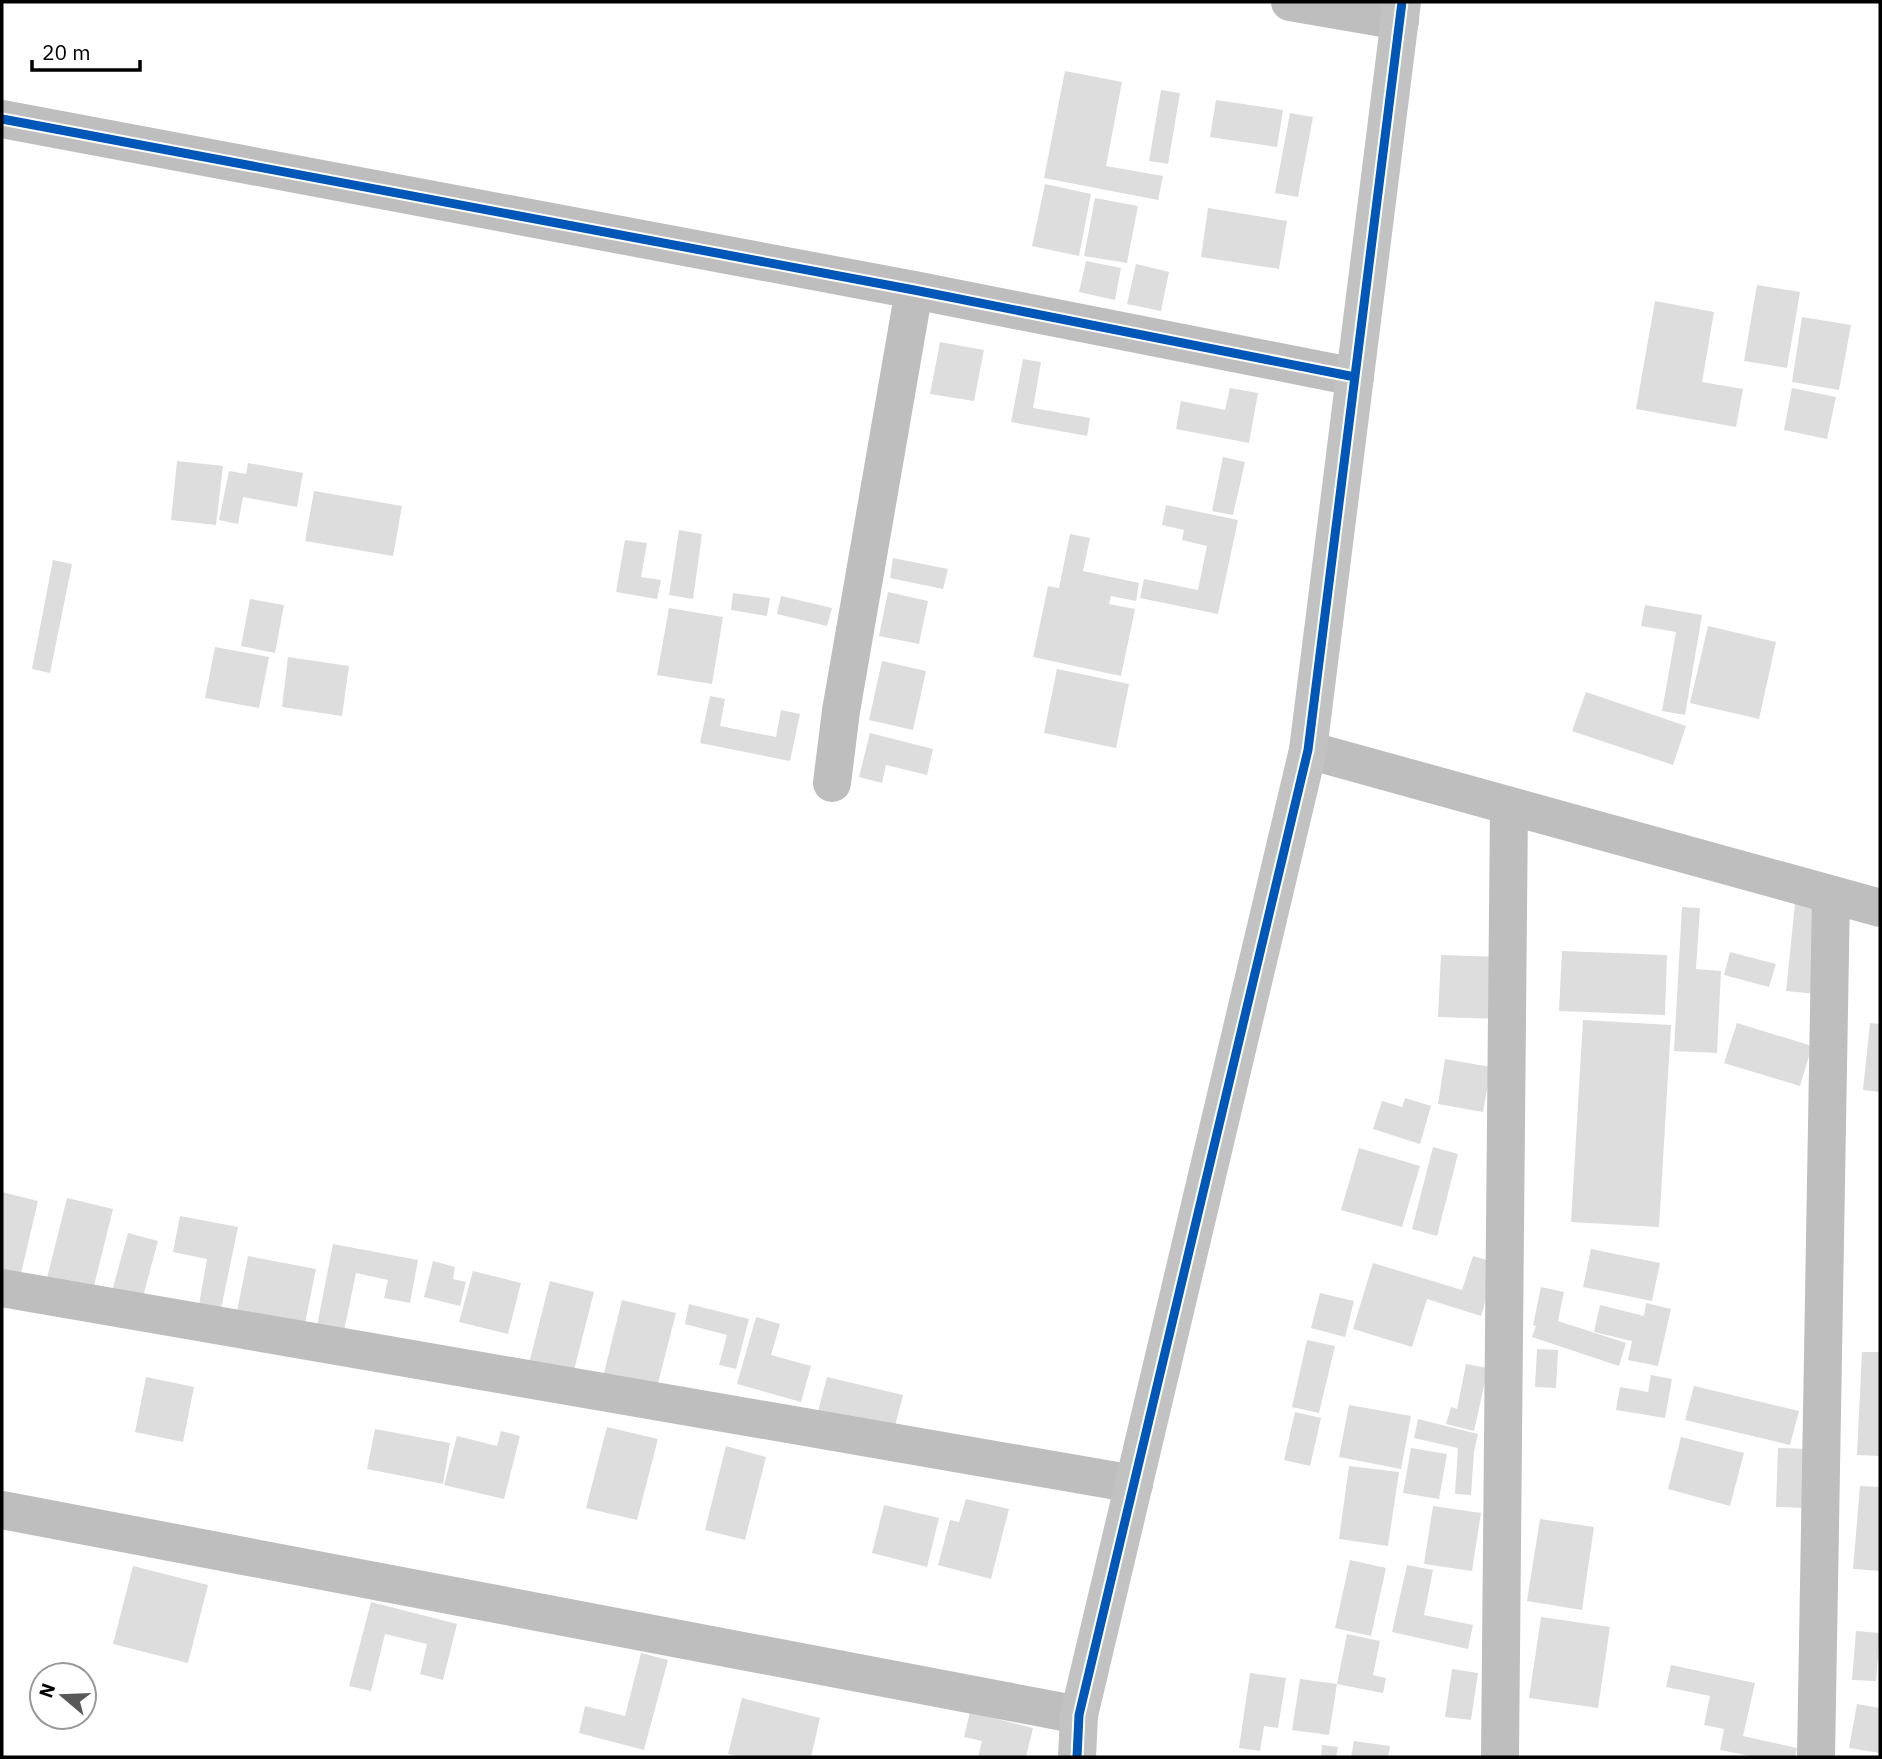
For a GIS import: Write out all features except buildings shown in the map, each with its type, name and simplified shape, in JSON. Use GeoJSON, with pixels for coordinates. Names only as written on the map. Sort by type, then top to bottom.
{"type":"FeatureCollection","features":[{"type":"Feature","properties":{"kind":"street"},"geometry":{"type":"LineString","coordinates":[[1076,1757],[1079,1715],[1307,750],[1401,11],[1290,2]]}},
{"type":"Feature","properties":{"kind":"street"},"geometry":{"type":"LineString","coordinates":[[2,118],[914,290],[1355,377]]}},
{"type":"Feature","properties":{"kind":"street"},"geometry":{"type":"LineString","coordinates":[[832,783],[841,711],[914,290]]}},
{"type":"Feature","properties":{"kind":"street"},"geometry":{"type":"LineString","coordinates":[[1307,750],[1880,908]]}},
{"type":"Feature","properties":{"kind":"street"},"geometry":{"type":"LineString","coordinates":[[1500,1757],[1509,806]]}},
{"type":"Feature","properties":{"kind":"street"},"geometry":{"type":"LineString","coordinates":[[1816,1757],[1831,895]]}},
{"type":"Feature","properties":{"kind":"street"},"geometry":{"type":"LineString","coordinates":[[2,1288],[1134,1484]]}},
{"type":"Feature","properties":{"kind":"street"},"geometry":{"type":"LineString","coordinates":[[2,1510],[1079,1715]]}},
{"type":"Feature","properties":{"kind":"cycle path"},"geometry":{"type":"LineString","coordinates":[[1077,1757],[1079,1715],[1308,750],[1402,2]]}},
{"type":"Feature","properties":{"kind":"cycle path"},"geometry":{"type":"LineString","coordinates":[[2,119],[914,290],[1355,377]]}}]}
